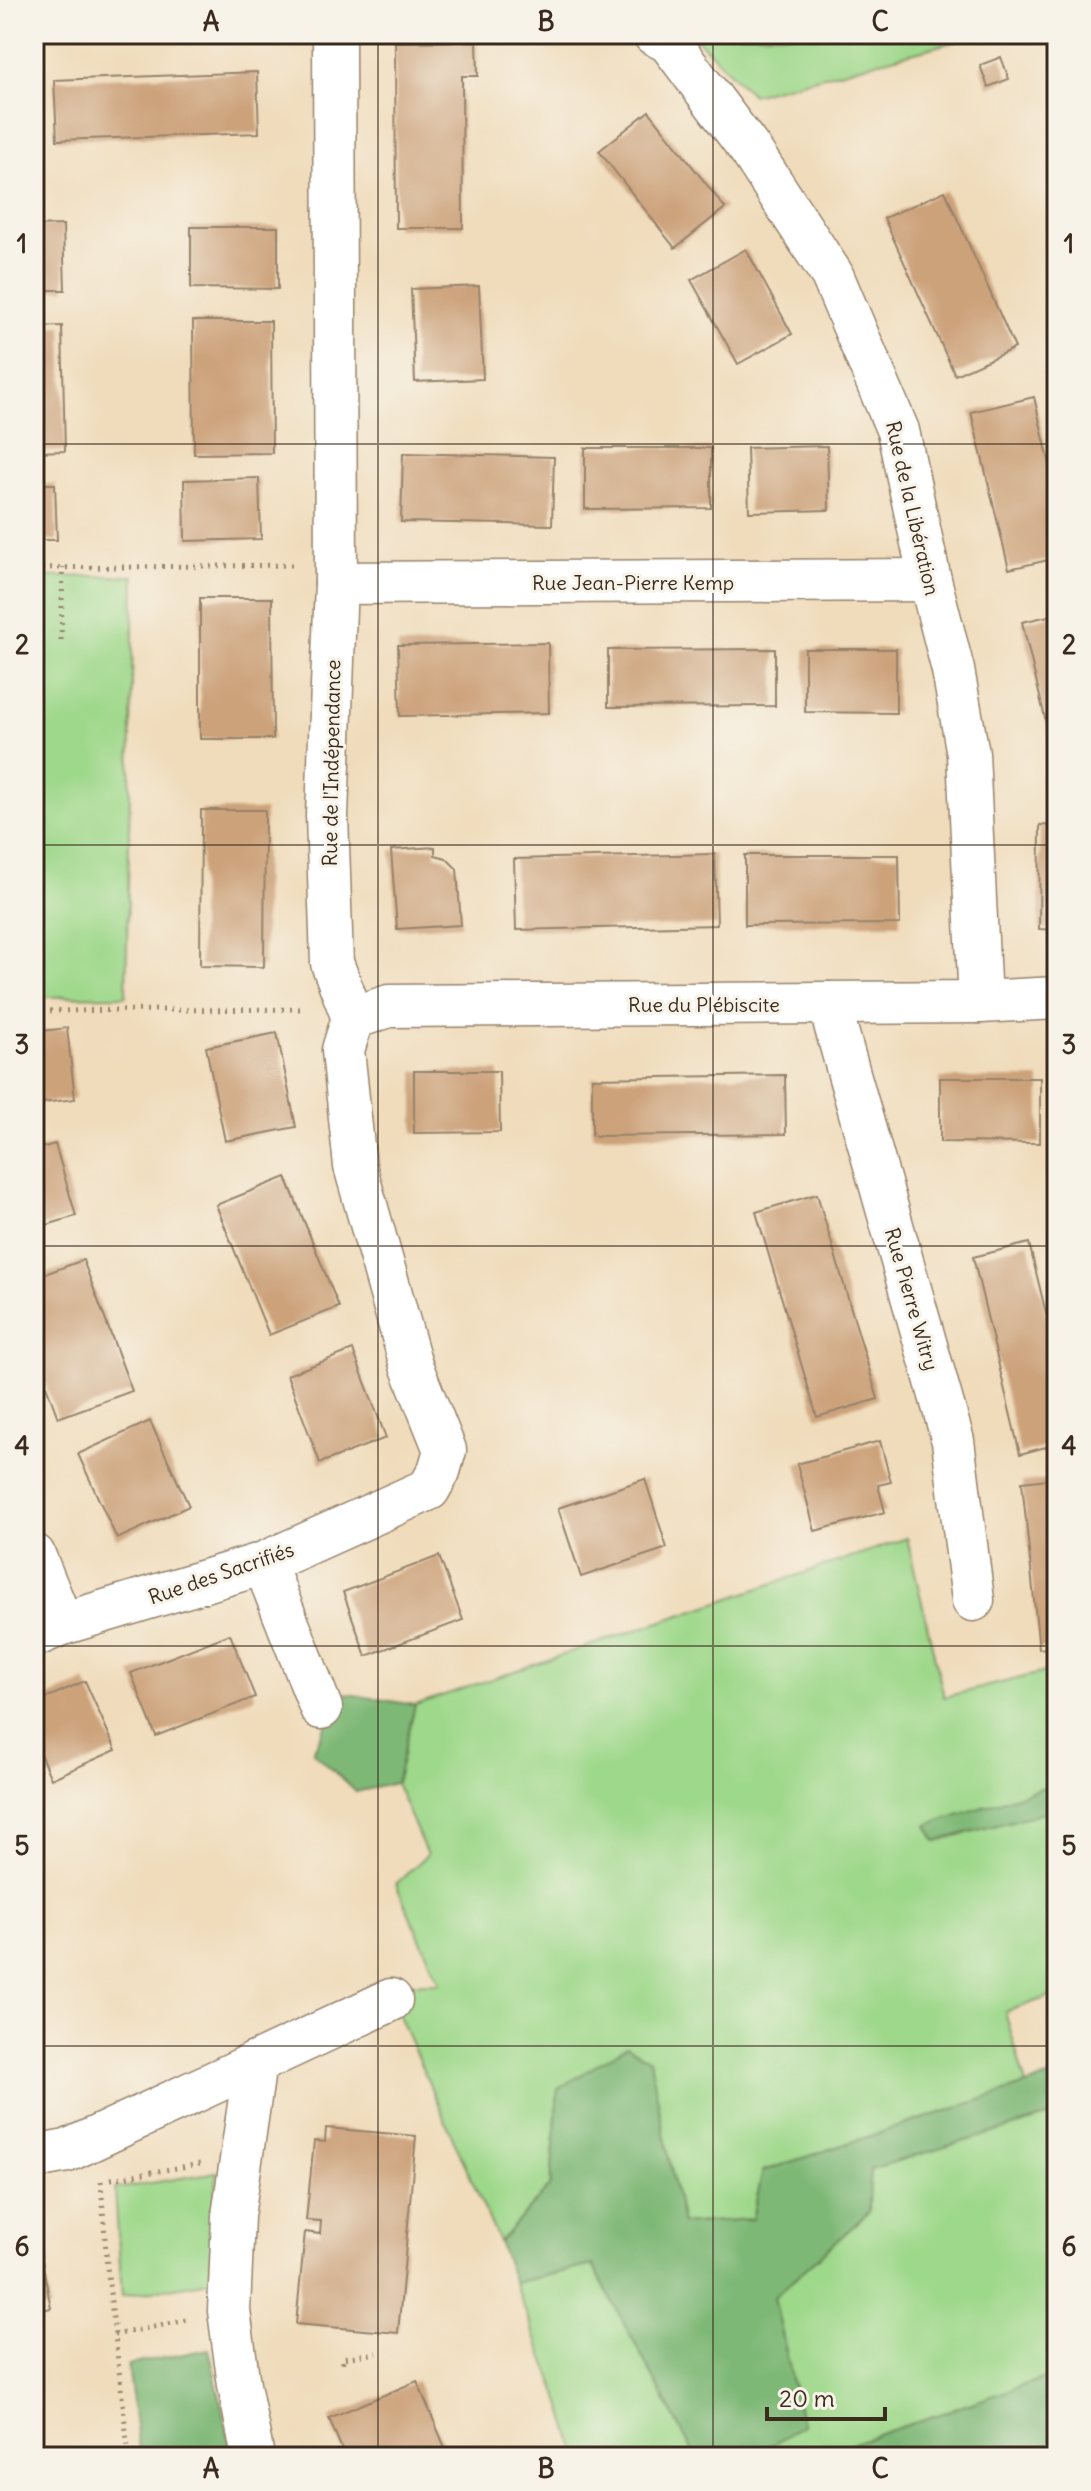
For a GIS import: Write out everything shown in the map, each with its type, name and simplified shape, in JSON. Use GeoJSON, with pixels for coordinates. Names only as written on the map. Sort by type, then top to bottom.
{"type":"FeatureCollection","features":[{"type":"Feature","properties":{"kind":"street","name":"Rue de l'Indépendance"},"geometry":{"type":"LineString","coordinates":[[334,34],[335,575],[327,815],[332,963],[353,1018]]}},
{"type":"Feature","properties":{"kind":"street","name":"Rue de la Libération"},"geometry":{"type":"LineString","coordinates":[[654,34],[669,42],[751,151],[832,275],[898,431],[953,670],[968,754],[980,1002]]}},
{"type":"Feature","properties":{"kind":"street","name":"Rue Jean-Pierre Kemp"},"geometry":{"type":"LineString","coordinates":[[335,575],[930,580]]}},
{"type":"Feature","properties":{"kind":"street","name":"Rue du Plébiscite"},"geometry":{"type":"LineString","coordinates":[[353,1018],[389,1006],[980,1002],[1057,998]]}},
{"type":"Feature","properties":{"kind":"street","name":"Rue Pierre Witry"},"geometry":{"type":"LineString","coordinates":[[829,1003],[953,1441],[973,1600]]}},
{"type":"Feature","properties":{"kind":"street","name":"Rue des Sacrifiés"},"geometry":{"type":"LineString","coordinates":[[48,1630],[264,1563],[429,1489],[439,1471],[445,1450],[411,1365],[355,1166],[343,1050],[353,1018]]}},
{"type":"Feature","properties":{"kind":"street"},"geometry":{"type":"LineString","coordinates":[[34,1555],[48,1630]]}},
{"type":"Feature","properties":{"kind":"street"},"geometry":{"type":"LineString","coordinates":[[264,1563],[321,1708]]}},
{"type":"Feature","properties":{"kind":"street"},"geometry":{"type":"LineString","coordinates":[[34,2157],[67,2151],[391,2000]]}},
{"type":"Feature","properties":{"kind":"street"},"geometry":{"type":"LineString","coordinates":[[253,2457],[229,2311],[233,2216],[255,2063]]}},
{"type":"Feature","properties":{"kind":"path"},"geometry":{"type":"LineString","coordinates":[[61,640],[63,567]]}},
{"type":"Feature","properties":{"kind":"path"},"geometry":{"type":"LineString","coordinates":[[34,568],[335,575]]}},
{"type":"Feature","properties":{"kind":"path"},"geometry":{"type":"LineString","coordinates":[[34,1011],[314,1009],[353,1018]]}},
{"type":"Feature","properties":{"kind":"path"},"geometry":{"type":"LineString","coordinates":[[129,2457],[114,2335],[101,2180],[241,2157]]}},
{"type":"Feature","properties":{"kind":"path"},"geometry":{"type":"LineString","coordinates":[[114,2335],[229,2311]]}},
{"type":"Feature","properties":{"kind":"path"},"geometry":{"type":"LineString","coordinates":[[343,2363],[342,2358],[377,2353]]}},
{"type":"Feature","properties":{"kind":"green space"},"geometry":{"type":"Polygon","coordinates":[[[692,34],[983,34],[752,95],[692,34]]]}},
{"type":"Feature","properties":{"kind":"green space"},"geometry":{"type":"Polygon","coordinates":[[[134,576],[126,996],[34,997],[34,577],[134,576]]]}},
{"type":"Feature","properties":{"kind":"green space"},"geometry":{"type":"Polygon","coordinates":[[[907,1538],[944,1697],[1057,1669],[1057,1783],[927,1826],[936,1841],[1057,1809],[1057,1994],[1005,2012],[1026,2085],[763,2171],[752,2219],[681,2224],[650,2060],[558,2089],[551,2185],[499,2242],[385,1984],[440,1983],[396,1884],[427,1855],[396,1783],[415,1705],[907,1538]]]}},
{"type":"Feature","properties":{"kind":"green space"},"geometry":{"type":"Polygon","coordinates":[[[341,1693],[415,1705],[396,1783],[356,1792],[313,1752],[341,1693]]]}},
{"type":"Feature","properties":{"kind":"green space"},"geometry":{"type":"Polygon","coordinates":[[[1057,1783],[1057,1809],[936,1841],[927,1825],[1057,1783]]]}},
{"type":"Feature","properties":{"kind":"green space"},"geometry":{"type":"Polygon","coordinates":[[[627,2046],[650,2060],[682,2224],[752,2219],[763,2171],[1057,2075],[1057,2114],[870,2169],[869,2212],[774,2297],[802,2425],[754,2457],[696,2457],[593,2265],[514,2283],[499,2242],[551,2185],[558,2089],[627,2046]]]}},
{"type":"Feature","properties":{"kind":"green space"},"geometry":{"type":"Polygon","coordinates":[[[1057,2114],[1057,2374],[813,2457],[754,2457],[802,2424],[774,2297],[868,2212],[870,2169],[1057,2114]]]}},
{"type":"Feature","properties":{"kind":"green space"},"geometry":{"type":"Polygon","coordinates":[[[217,2172],[210,2281],[122,2296],[115,2189],[217,2172]]]}},
{"type":"Feature","properties":{"kind":"green space"},"geometry":{"type":"Polygon","coordinates":[[[593,2265],[696,2457],[578,2457],[557,2391],[514,2283],[593,2265]]]}},
{"type":"Feature","properties":{"kind":"green space"},"geometry":{"type":"Polygon","coordinates":[[[209,2349],[233,2457],[140,2457],[128,2365],[209,2349]]]}},
{"type":"Feature","properties":{"kind":"green space"},"geometry":{"type":"Polygon","coordinates":[[[1057,2374],[1057,2457],[813,2457],[1057,2374]]]}},
{"type":"Feature","properties":{"kind":"building"},"geometry":{"type":"Polygon","coordinates":[[[477,41],[478,76],[462,76],[463,228],[396,228],[395,42],[477,41]]]}},
{"type":"Feature","properties":{"kind":"building"},"geometry":{"type":"Polygon","coordinates":[[[1001,57],[1009,79],[988,87],[980,65],[1001,57]]]}},
{"type":"Feature","properties":{"kind":"building"},"geometry":{"type":"Polygon","coordinates":[[[257,72],[259,133],[57,140],[54,80],[257,72]]]}},
{"type":"Feature","properties":{"kind":"building"},"geometry":{"type":"Polygon","coordinates":[[[649,111],[725,208],[675,248],[599,151],[649,111]]]}},
{"type":"Feature","properties":{"kind":"building"},"geometry":{"type":"Polygon","coordinates":[[[945,191],[1015,348],[955,375],[884,218],[945,191]]]}},
{"type":"Feature","properties":{"kind":"building"},"geometry":{"type":"Polygon","coordinates":[[[63,225],[65,290],[34,290],[34,226],[63,225]]]}},
{"type":"Feature","properties":{"kind":"building"},"geometry":{"type":"Polygon","coordinates":[[[191,227],[278,227],[278,289],[191,288],[191,227]]]}},
{"type":"Feature","properties":{"kind":"building"},"geometry":{"type":"Polygon","coordinates":[[[746,249],[792,334],[738,364],[691,280],[746,249]]]}},
{"type":"Feature","properties":{"kind":"building"},"geometry":{"type":"Polygon","coordinates":[[[479,286],[483,379],[415,382],[411,289],[479,286]]]}},
{"type":"Feature","properties":{"kind":"building"},"geometry":{"type":"Polygon","coordinates":[[[193,321],[271,321],[272,453],[194,454],[193,321]]]}},
{"type":"Feature","properties":{"kind":"building"},"geometry":{"type":"Polygon","coordinates":[[[62,326],[65,451],[34,452],[34,327],[62,326]]]}},
{"type":"Feature","properties":{"kind":"building"},"geometry":{"type":"Polygon","coordinates":[[[1034,397],[1057,494],[1057,558],[1009,569],[971,412],[1034,397]]]}},
{"type":"Feature","properties":{"kind":"building"},"geometry":{"type":"Polygon","coordinates":[[[827,446],[829,510],[749,512],[747,448],[827,446]]]}},
{"type":"Feature","properties":{"kind":"building"},"geometry":{"type":"Polygon","coordinates":[[[585,448],[711,448],[711,508],[585,509],[585,448]]]}},
{"type":"Feature","properties":{"kind":"building"},"geometry":{"type":"Polygon","coordinates":[[[403,453],[554,457],[552,525],[401,522],[403,453]]]}},
{"type":"Feature","properties":{"kind":"building"},"geometry":{"type":"Polygon","coordinates":[[[259,478],[261,539],[185,541],[184,480],[259,478]]]}},
{"type":"Feature","properties":{"kind":"building"},"geometry":{"type":"Polygon","coordinates":[[[34,484],[55,484],[57,540],[34,540],[34,484]]]}},
{"type":"Feature","properties":{"kind":"building"},"geometry":{"type":"Polygon","coordinates":[[[200,598],[272,598],[273,739],[200,739],[200,598]]]}},
{"type":"Feature","properties":{"kind":"building"},"geometry":{"type":"Polygon","coordinates":[[[1057,614],[1057,764],[1056,764],[1022,622],[1057,614]]]}},
{"type":"Feature","properties":{"kind":"building"},"geometry":{"type":"Polygon","coordinates":[[[548,643],[549,713],[400,716],[398,645],[548,643]]]}},
{"type":"Feature","properties":{"kind":"building"},"geometry":{"type":"Polygon","coordinates":[[[775,649],[775,706],[608,707],[608,650],[775,649]]]}},
{"type":"Feature","properties":{"kind":"building"},"geometry":{"type":"Polygon","coordinates":[[[805,649],[896,649],[896,713],[805,712],[805,649]]]}},
{"type":"Feature","properties":{"kind":"building"},"geometry":{"type":"Polygon","coordinates":[[[201,810],[265,810],[264,967],[200,966],[201,810]]]}},
{"type":"Feature","properties":{"kind":"building"},"geometry":{"type":"Polygon","coordinates":[[[1040,825],[1057,826],[1057,930],[1039,929],[1040,825]]]}},
{"type":"Feature","properties":{"kind":"building"},"geometry":{"type":"Polygon","coordinates":[[[435,847],[435,855],[446,858],[457,869],[461,925],[397,929],[391,850],[435,847]]]}},
{"type":"Feature","properties":{"kind":"building"},"geometry":{"type":"Polygon","coordinates":[[[715,854],[717,925],[516,930],[514,859],[715,854]]]}},
{"type":"Feature","properties":{"kind":"building"},"geometry":{"type":"Polygon","coordinates":[[[745,855],[899,855],[900,924],[745,925],[745,855]]]}},
{"type":"Feature","properties":{"kind":"building"},"geometry":{"type":"Polygon","coordinates":[[[67,1028],[75,1099],[34,1104],[34,1032],[67,1028]]]}},
{"type":"Feature","properties":{"kind":"building"},"geometry":{"type":"Polygon","coordinates":[[[277,1033],[296,1127],[225,1141],[206,1047],[277,1033]]]}},
{"type":"Feature","properties":{"kind":"building"},"geometry":{"type":"Polygon","coordinates":[[[414,1071],[499,1071],[500,1132],[414,1133],[414,1071]]]}},
{"type":"Feature","properties":{"kind":"building"},"geometry":{"type":"Polygon","coordinates":[[[785,1075],[786,1134],[592,1136],[592,1078],[785,1075]]]}},
{"type":"Feature","properties":{"kind":"building"},"geometry":{"type":"Polygon","coordinates":[[[940,1078],[1040,1078],[1040,1143],[940,1142],[940,1078]]]}},
{"type":"Feature","properties":{"kind":"building"},"geometry":{"type":"Polygon","coordinates":[[[55,1144],[76,1216],[34,1229],[34,1150],[55,1144]]]}},
{"type":"Feature","properties":{"kind":"building"},"geometry":{"type":"Polygon","coordinates":[[[286,1177],[339,1307],[269,1335],[216,1205],[286,1177]]]}},
{"type":"Feature","properties":{"kind":"building"},"geometry":{"type":"Polygon","coordinates":[[[817,1194],[878,1399],[817,1417],[756,1212],[817,1194]]]}},
{"type":"Feature","properties":{"kind":"building"},"geometry":{"type":"Polygon","coordinates":[[[1029,1243],[1057,1359],[1057,1444],[1020,1454],[973,1257],[1029,1243]]]}},
{"type":"Feature","properties":{"kind":"building"},"geometry":{"type":"Polygon","coordinates":[[[83,1260],[132,1391],[58,1418],[34,1353],[34,1278],[83,1260]]]}},
{"type":"Feature","properties":{"kind":"building"},"geometry":{"type":"Polygon","coordinates":[[[353,1350],[386,1438],[320,1463],[287,1375],[353,1350]]]}},
{"type":"Feature","properties":{"kind":"building"},"geometry":{"type":"Polygon","coordinates":[[[150,1421],[189,1506],[117,1539],[78,1454],[150,1421]]]}},
{"type":"Feature","properties":{"kind":"building"},"geometry":{"type":"Polygon","coordinates":[[[880,1441],[891,1482],[878,1485],[885,1512],[815,1531],[797,1464],[880,1441]]]}},
{"type":"Feature","properties":{"kind":"building"},"geometry":{"type":"Polygon","coordinates":[[[1057,1478],[1057,1647],[1039,1649],[1022,1482],[1057,1478]]]}},
{"type":"Feature","properties":{"kind":"building"},"geometry":{"type":"Polygon","coordinates":[[[645,1479],[667,1548],[581,1577],[558,1508],[645,1479]]]}},
{"type":"Feature","properties":{"kind":"building"},"geometry":{"type":"Polygon","coordinates":[[[439,1556],[463,1620],[366,1656],[343,1592],[439,1556]]]}},
{"type":"Feature","properties":{"kind":"building"},"geometry":{"type":"Polygon","coordinates":[[[230,1634],[255,1697],[156,1736],[131,1673],[230,1634]]]}},
{"type":"Feature","properties":{"kind":"building"},"geometry":{"type":"Polygon","coordinates":[[[85,1681],[116,1750],[51,1779],[34,1740],[34,1703],[85,1681]]]}},
{"type":"Feature","properties":{"kind":"building"},"geometry":{"type":"Polygon","coordinates":[[[326,2128],[416,2136],[398,2333],[296,2324],[305,2232],[320,2234],[321,2221],[306,2220],[314,2141],[325,2142],[326,2128]]]}},
{"type":"Feature","properties":{"kind":"building"},"geometry":{"type":"Polygon","coordinates":[[[38,2239],[51,2308],[34,2312],[34,2240],[38,2239]]]}},
{"type":"Feature","properties":{"kind":"building"},"geometry":{"type":"Polygon","coordinates":[[[417,2381],[449,2457],[345,2457],[329,2418],[417,2381]]]}}]}
